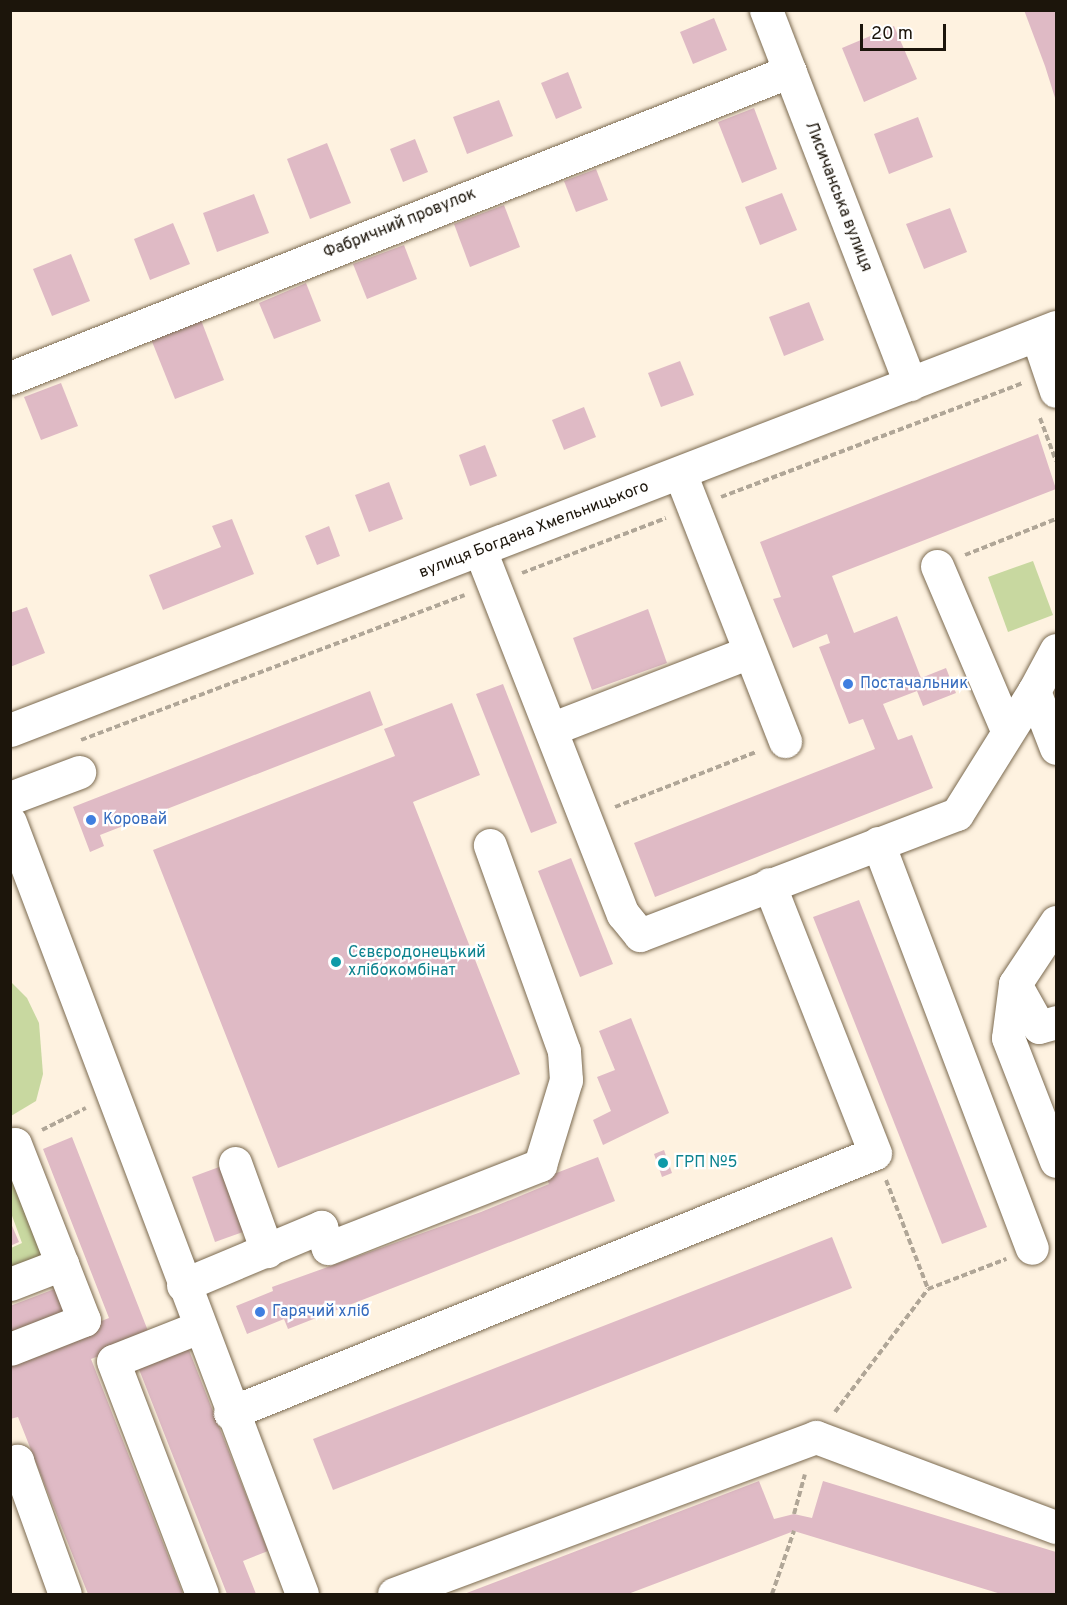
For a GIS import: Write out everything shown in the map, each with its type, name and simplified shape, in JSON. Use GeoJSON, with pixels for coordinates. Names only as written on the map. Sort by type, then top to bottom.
{"type":"FeatureCollection","features":[{"type":"Feature","properties":{"kind":"street","name":"Лисичанська вулиця"},"geometry":{"type":"LineString","coordinates":[[766,10],[910,384]]}},
{"type":"Feature","properties":{"kind":"street","name":"Фабричний провулок"},"geometry":{"type":"LineString","coordinates":[[10,378],[790,71]]}},
{"type":"Feature","properties":{"kind":"street","name":"вулиця Богдана Хмельницького"},"geometry":{"type":"LineString","coordinates":[[10,730],[1047,331]]}},
{"type":"Feature","properties":{"kind":"street"},"geometry":{"type":"LineString","coordinates":[[1041,398],[1047,331]]}},
{"type":"Feature","properties":{"kind":"street"},"geometry":{"type":"LineString","coordinates":[[680,473],[784,741]]}},
{"type":"Feature","properties":{"kind":"street"},"geometry":{"type":"LineString","coordinates":[[480,550],[623,914],[640,935],[957,814],[1007,730],[1034,691],[1056,650]]}},
{"type":"Feature","properties":{"kind":"street"},"geometry":{"type":"LineString","coordinates":[[937,566],[1007,730]]}},
{"type":"Feature","properties":{"kind":"street"},"geometry":{"type":"LineString","coordinates":[[551,729],[750,652]]}},
{"type":"Feature","properties":{"kind":"street"},"geometry":{"type":"LineString","coordinates":[[1034,691],[1056,748]]}},
{"type":"Feature","properties":{"kind":"street"},"geometry":{"type":"LineString","coordinates":[[10,798],[74,758]]}},
{"type":"Feature","properties":{"kind":"street"},"geometry":{"type":"LineString","coordinates":[[10,822],[23,889],[114,1093],[230,1413],[302,1594]]}},
{"type":"Feature","properties":{"kind":"street"},"geometry":{"type":"LineString","coordinates":[[878,843],[1032,1248]]}},
{"type":"Feature","properties":{"kind":"street"},"geometry":{"type":"LineString","coordinates":[[183,1285],[321,1227],[328,1248],[540,1165],[566,1080],[564,1051],[489,845]]}},
{"type":"Feature","properties":{"kind":"street"},"geometry":{"type":"LineString","coordinates":[[230,1413],[875,1153],[769,884]]}},
{"type":"Feature","properties":{"kind":"street"},"geometry":{"type":"LineString","coordinates":[[1056,922],[1015,984],[1008,1038],[1056,1161]]}},
{"type":"Feature","properties":{"kind":"street"},"geometry":{"type":"LineString","coordinates":[[1015,984],[1040,1027],[1056,1022]]}},
{"type":"Feature","properties":{"kind":"street"},"geometry":{"type":"LineString","coordinates":[[10,1349],[84,1320],[13,1145]]}},
{"type":"Feature","properties":{"kind":"street"},"geometry":{"type":"LineString","coordinates":[[235,1163],[267,1251]]}},
{"type":"Feature","properties":{"kind":"street"},"geometry":{"type":"LineString","coordinates":[[10,1284],[62,1264]]}},
{"type":"Feature","properties":{"kind":"street"},"geometry":{"type":"LineString","coordinates":[[199,1327],[113,1361],[202,1594]]}},
{"type":"Feature","properties":{"kind":"street"},"geometry":{"type":"LineString","coordinates":[[394,1594],[816,1437],[1056,1527]]}},
{"type":"Feature","properties":{"kind":"street"},"geometry":{"type":"LineString","coordinates":[[10,1464],[17,1461],[65,1594]]}},
{"type":"Feature","properties":{"kind":"path"},"geometry":{"type":"LineString","coordinates":[[74,758],[494,584],[1026,381],[1041,398],[1056,461]]}},
{"type":"Feature","properties":{"kind":"path"},"geometry":{"type":"LineString","coordinates":[[937,566],[1056,519]]}},
{"type":"Feature","properties":{"kind":"path"},"geometry":{"type":"LineString","coordinates":[[586,819],[784,741]]}},
{"type":"Feature","properties":{"kind":"path"},"geometry":{"type":"LineString","coordinates":[[13,1145],[114,1093]]}},
{"type":"Feature","properties":{"kind":"path"},"geometry":{"type":"LineString","coordinates":[[875,1153],[928,1288]]}},
{"type":"Feature","properties":{"kind":"path"},"geometry":{"type":"LineString","coordinates":[[794,1514],[816,1437],[928,1288],[1032,1248]]}},
{"type":"Feature","properties":{"kind":"path"},"geometry":{"type":"LineString","coordinates":[[772,1594],[794,1531]]}},
{"type":"Feature","properties":{"kind":"green space"},"geometry":{"type":"Polygon","coordinates":[[[1033,561],[1053,615],[1008,632],[988,577],[1033,561]]]}},
{"type":"Feature","properties":{"kind":"green space"},"geometry":{"type":"Polygon","coordinates":[[[10,981],[27,998],[39,1023],[43,1074],[36,1101],[11,1116],[10,981]]]}},
{"type":"Feature","properties":{"kind":"green space"},"geometry":{"type":"Polygon","coordinates":[[[10,1155],[39,1231],[41,1255],[11,1275],[11,1248],[22,1243],[11,1213],[10,1155]]]}},
{"type":"Feature","properties":{"kind":"building"},"geometry":{"type":"Polygon","coordinates":[[[1024,10],[1056,10],[1056,101],[1045,66],[1024,10]]]}},
{"type":"Feature","properties":{"kind":"building"},"geometry":{"type":"Polygon","coordinates":[[[714,18],[727,50],[693,64],[680,32],[714,18]]]}},
{"type":"Feature","properties":{"kind":"building"},"geometry":{"type":"Polygon","coordinates":[[[894,26],[917,79],[864,102],[842,48],[894,26]]]}},
{"type":"Feature","properties":{"kind":"building"},"geometry":{"type":"Polygon","coordinates":[[[568,72],[582,108],[556,119],[541,83],[568,72]]]}},
{"type":"Feature","properties":{"kind":"building"},"geometry":{"type":"Polygon","coordinates":[[[499,100],[513,136],[467,154],[453,117],[499,100]]]}},
{"type":"Feature","properties":{"kind":"building"},"geometry":{"type":"Polygon","coordinates":[[[754,108],[777,169],[742,183],[718,122],[754,108]]]}},
{"type":"Feature","properties":{"kind":"building"},"geometry":{"type":"Polygon","coordinates":[[[918,117],[933,157],[889,174],[874,134],[918,117]]]}},
{"type":"Feature","properties":{"kind":"building"},"geometry":{"type":"Polygon","coordinates":[[[415,139],[428,172],[403,182],[390,149],[415,139]]]}},
{"type":"Feature","properties":{"kind":"building"},"geometry":{"type":"Polygon","coordinates":[[[327,143],[351,203],[310,219],[287,159],[327,143]]]}},
{"type":"Feature","properties":{"kind":"building"},"geometry":{"type":"Polygon","coordinates":[[[596,169],[608,200],[576,212],[564,181],[596,169]]]}},
{"type":"Feature","properties":{"kind":"building"},"geometry":{"type":"Polygon","coordinates":[[[782,193],[797,230],[760,245],[745,207],[782,193]]]}},
{"type":"Feature","properties":{"kind":"building"},"geometry":{"type":"Polygon","coordinates":[[[254,194],[269,233],[217,252],[203,213],[254,194]]]}},
{"type":"Feature","properties":{"kind":"building"},"geometry":{"type":"Polygon","coordinates":[[[504,205],[520,247],[470,267],[454,224],[504,205]]]}},
{"type":"Feature","properties":{"kind":"building"},"geometry":{"type":"Polygon","coordinates":[[[950,208],[967,252],[924,269],[906,224],[950,208]]]}},
{"type":"Feature","properties":{"kind":"building"},"geometry":{"type":"Polygon","coordinates":[[[173,223],[190,264],[150,280],[134,239],[173,223]]]}},
{"type":"Feature","properties":{"kind":"building"},"geometry":{"type":"Polygon","coordinates":[[[404,245],[417,279],[367,299],[353,264],[404,245]]]}},
{"type":"Feature","properties":{"kind":"building"},"geometry":{"type":"Polygon","coordinates":[[[71,254],[90,301],[52,316],[33,269],[71,254]]]}},
{"type":"Feature","properties":{"kind":"building"},"geometry":{"type":"Polygon","coordinates":[[[306,283],[321,321],[274,339],[259,303],[306,283]]]}},
{"type":"Feature","properties":{"kind":"building"},"geometry":{"type":"Polygon","coordinates":[[[809,302],[824,340],[784,356],[769,317],[809,302]]]}},
{"type":"Feature","properties":{"kind":"building"},"geometry":{"type":"Polygon","coordinates":[[[201,320],[224,380],[175,399],[151,339],[201,320]]]}},
{"type":"Feature","properties":{"kind":"building"},"geometry":{"type":"Polygon","coordinates":[[[680,361],[694,395],[661,407],[648,373],[680,361]]]}},
{"type":"Feature","properties":{"kind":"building"},"geometry":{"type":"Polygon","coordinates":[[[61,383],[78,426],[41,440],[24,397],[61,383]]]}},
{"type":"Feature","properties":{"kind":"building"},"geometry":{"type":"Polygon","coordinates":[[[584,407],[596,437],[564,450],[552,420],[584,407]]]}},
{"type":"Feature","properties":{"kind":"building"},"geometry":{"type":"Polygon","coordinates":[[[1038,434],[1056,489],[832,576],[854,633],[897,616],[921,678],[946,668],[956,693],[923,706],[917,691],[883,704],[898,740],[912,735],[933,788],[655,897],[634,843],[875,749],[863,719],[849,724],[819,647],[830,643],[827,634],[793,648],[773,599],[781,597],[760,542],[1038,434]]]}},
{"type":"Feature","properties":{"kind":"building"},"geometry":{"type":"Polygon","coordinates":[[[485,445],[497,476],[470,486],[459,455],[485,445]]]}},
{"type":"Feature","properties":{"kind":"building"},"geometry":{"type":"Polygon","coordinates":[[[389,482],[403,519],[369,532],[355,495],[389,482]]]}},
{"type":"Feature","properties":{"kind":"building"},"geometry":{"type":"Polygon","coordinates":[[[232,519],[254,574],[163,610],[149,575],[221,547],[212,526],[232,519]]]}},
{"type":"Feature","properties":{"kind":"building"},"geometry":{"type":"Polygon","coordinates":[[[329,526],[340,556],[317,565],[305,536],[329,526]]]}},
{"type":"Feature","properties":{"kind":"building"},"geometry":{"type":"Polygon","coordinates":[[[27,607],[45,653],[10,667],[10,613],[27,607]]]}},
{"type":"Feature","properties":{"kind":"building"},"geometry":{"type":"Polygon","coordinates":[[[648,609],[667,663],[592,690],[573,638],[648,609]]]}},
{"type":"Feature","properties":{"kind":"building"},"geometry":{"type":"Polygon","coordinates":[[[503,684],[557,823],[531,833],[476,694],[503,684]]]}},
{"type":"Feature","properties":{"kind":"building"},"geometry":{"type":"Polygon","coordinates":[[[370,691],[383,725],[100,835],[104,846],[90,852],[73,807],[370,691]]]}},
{"type":"Feature","properties":{"kind":"building","name":"Сєвєродонецький хлібокомбінат"},"geometry":{"type":"Polygon","coordinates":[[[452,703],[480,775],[413,802],[520,1074],[278,1168],[153,850],[395,756],[384,729],[452,703]]]}},
{"type":"Feature","properties":{"kind":"building"},"geometry":{"type":"Polygon","coordinates":[[[571,858],[613,964],[580,977],[538,871],[571,858]]]}},
{"type":"Feature","properties":{"kind":"building"},"geometry":{"type":"Polygon","coordinates":[[[859,900],[987,1227],[942,1244],[813,917],[859,900]]]}},
{"type":"Feature","properties":{"kind":"building"},"geometry":{"type":"Polygon","coordinates":[[[631,1018],[669,1113],[603,1145],[593,1120],[611,1111],[597,1077],[615,1070],[599,1031],[631,1018]]]}},
{"type":"Feature","properties":{"kind":"building"},"geometry":{"type":"Polygon","coordinates":[[[72,1137],[150,1336],[91,1359],[183,1594],[88,1594],[18,1417],[10,1419],[10,1357],[109,1318],[43,1149],[72,1137]]]}},
{"type":"Feature","properties":{"kind":"building","name":"ГРП №5"},"geometry":{"type":"Polygon","coordinates":[[[664,1150],[672,1173],[662,1177],[654,1154],[664,1150]]]}},
{"type":"Feature","properties":{"kind":"building"},"geometry":{"type":"Polygon","coordinates":[[[598,1157],[615,1201],[288,1329],[284,1319],[247,1334],[236,1306],[273,1291],[272,1287],[481,1212],[549,1184],[546,1177],[598,1157]]]}},
{"type":"Feature","properties":{"kind":"building"},"geometry":{"type":"Polygon","coordinates":[[[230,1163],[254,1228],[215,1242],[192,1177],[230,1163]]]}},
{"type":"Feature","properties":{"kind":"building"},"geometry":{"type":"Polygon","coordinates":[[[10,1221],[19,1242],[10,1246],[10,1221]]]}},
{"type":"Feature","properties":{"kind":"building"},"geometry":{"type":"Polygon","coordinates":[[[832,1237],[852,1288],[333,1490],[313,1439],[832,1237]]]}},
{"type":"Feature","properties":{"kind":"building"},"geometry":{"type":"Polygon","coordinates":[[[57,1288],[68,1314],[10,1336],[10,1306],[57,1288]]]}},
{"type":"Feature","properties":{"kind":"building"},"geometry":{"type":"Polygon","coordinates":[[[185,1340],[268,1551],[243,1561],[256,1594],[227,1594],[135,1359],[185,1340]]]}},
{"type":"Feature","properties":{"kind":"building"},"geometry":{"type":"Polygon","coordinates":[[[759,1481],[774,1519],[794,1514],[812,1518],[823,1481],[1056,1552],[1056,1594],[1001,1594],[794,1531],[628,1594],[464,1594],[759,1481]]]}},
{"type":"Feature","properties":{"kind":"place","name":"Постачальник"},"geometry":{"type":"Point","coordinates":[848,684]}},
{"type":"Feature","properties":{"kind":"place","name":"Коровай"},"geometry":{"type":"Point","coordinates":[91,820]}},
{"type":"Feature","properties":{"kind":"place","name":"Сєвєродонецький хлібокомбінат"},"geometry":{"type":"Point","coordinates":[336,962]}},
{"type":"Feature","properties":{"kind":"place","name":"ГРП №5"},"geometry":{"type":"Point","coordinates":[663,1163]}},
{"type":"Feature","properties":{"kind":"place","name":"Гарячий хліб"},"geometry":{"type":"Point","coordinates":[260,1312]}}]}
